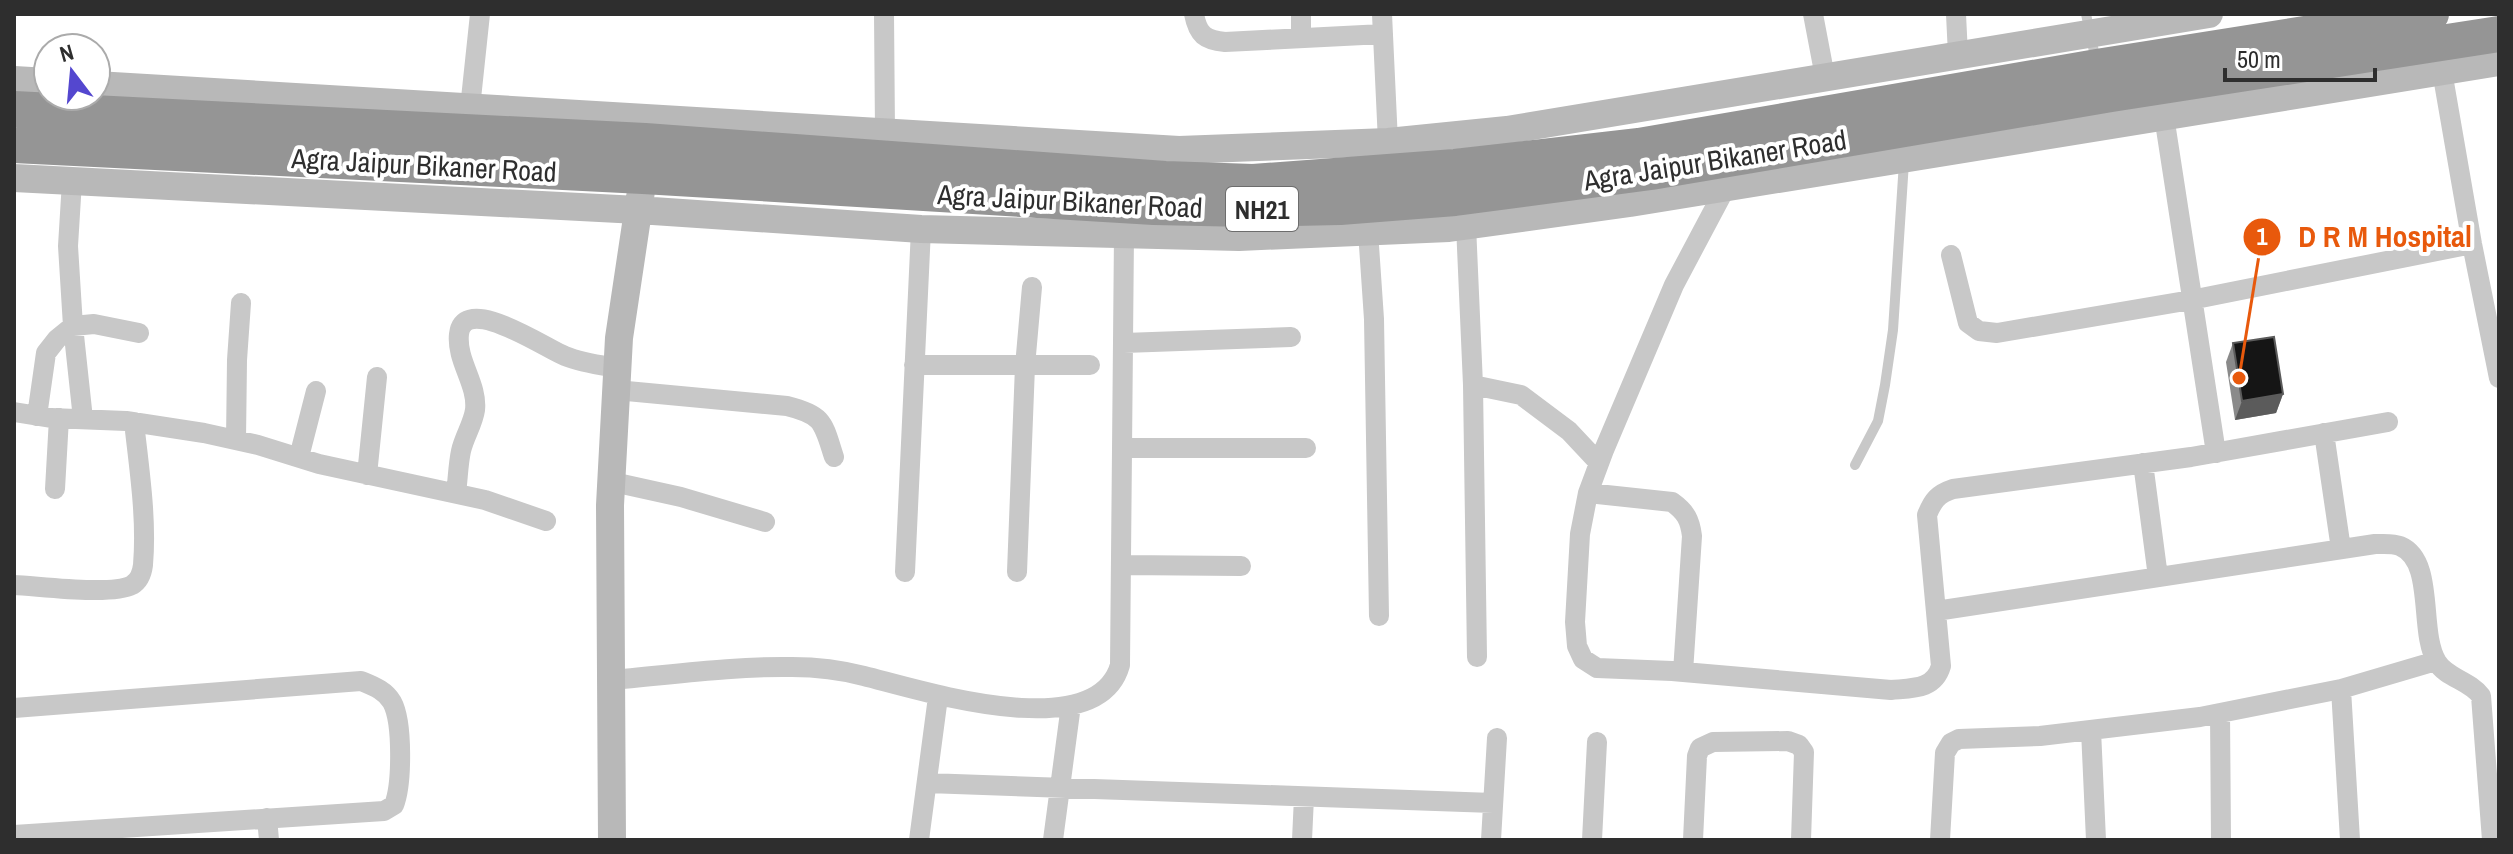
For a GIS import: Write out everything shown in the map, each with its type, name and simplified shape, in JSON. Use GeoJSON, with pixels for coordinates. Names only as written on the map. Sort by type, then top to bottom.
{"type":"FeatureCollection","features":[{"type":"Feature","properties":{"kind":"highway","name":"Agra Jaipur Bikaner Road"},"geometry":{"type":"LineString","coordinates":[[112,101],[642,176],[813,141],[1165,179],[1253,182],[1455,167],[1639,146],[2092,38],[2431,14]]}},
{"type":"Feature","properties":{"kind":"highway","name":"Agra Jaipur Bikaner Road"},"geometry":{"type":"LineString","coordinates":[[14,145],[642,176],[1154,207],[1340,207],[1441,199],[1651,172],[2111,94],[2499,34]]}},
{"type":"Feature","properties":{"kind":"street"},"geometry":{"type":"LineString","coordinates":[[470,108],[480,14]]}},
{"type":"Feature","properties":{"kind":"street"},"geometry":{"type":"LineString","coordinates":[[884,14],[885,132]]}},
{"type":"Feature","properties":{"kind":"street"},"geometry":{"type":"LineString","coordinates":[[1194,14],[1198,29],[1208,40],[1225,42],[1301,38],[1383,24],[1388,142]]}},
{"type":"Feature","properties":{"kind":"street"},"geometry":{"type":"LineString","coordinates":[[1301,14],[1301,38]]}},
{"type":"Feature","properties":{"kind":"street"},"geometry":{"type":"LineString","coordinates":[[1813,14],[1825,77]]}},
{"type":"Feature","properties":{"kind":"street"},"geometry":{"type":"LineString","coordinates":[[1956,14],[1958,55]]}},
{"type":"Feature","properties":{"kind":"street"},"geometry":{"type":"LineString","coordinates":[[112,98],[470,108],[813,141],[885,132],[1179,150],[1388,142],[1507,130],[1958,55],[2092,38],[2209,14]]}},
{"type":"Feature","properties":{"kind":"street"},"geometry":{"type":"LineString","coordinates":[[14,178],[72,181],[642,176],[921,229],[1239,237],[1368,231],[1466,225],[1726,187],[2499,62]]}},
{"type":"Feature","properties":{"kind":"street"},"geometry":{"type":"LineString","coordinates":[[2442,71],[2499,378]]}},
{"type":"Feature","properties":{"kind":"street"},"geometry":{"type":"LineString","coordinates":[[2164,116],[2216,453]]}},
{"type":"Feature","properties":{"kind":"street"},"geometry":{"type":"LineString","coordinates":[[612,840],[609,638],[611,494],[619,338],[642,176]]}},
{"type":"Feature","properties":{"kind":"street"},"geometry":{"type":"LineString","coordinates":[[72,181],[68,246],[83,419]]}},
{"type":"Feature","properties":{"kind":"street"},"geometry":{"type":"LineString","coordinates":[[1726,187],[1674,285],[1588,493],[1580,534],[1575,622],[1577,646],[1583,659],[1597,668],[1683,672],[1891,690],[1919,688],[1930,684],[1941,666],[1927,515],[1933,501],[1941,493],[2216,453],[2388,422]]}},
{"type":"Feature","properties":{"kind":"street"},"geometry":{"type":"LineString","coordinates":[[1466,225],[1473,385],[1477,657]]}},
{"type":"Feature","properties":{"kind":"street"},"geometry":{"type":"LineString","coordinates":[[905,572],[921,229]]}},
{"type":"Feature","properties":{"kind":"street"},"geometry":{"type":"LineString","coordinates":[[1368,231],[1374,319],[1379,616]]}},
{"type":"Feature","properties":{"kind":"street"},"geometry":{"type":"LineString","coordinates":[[610,680],[791,667],[864,676],[938,697],[1033,709],[1071,705],[1093,699],[1109,689],[1116,680],[1120,665],[1124,234]]}},
{"type":"Feature","properties":{"kind":"street"},"geometry":{"type":"LineString","coordinates":[[1951,255],[1962,309],[1968,323],[1979,331],[1997,333],[2191,300],[2472,244]]}},
{"type":"Feature","properties":{"kind":"street"},"geometry":{"type":"LineString","coordinates":[[1017,572],[1025,366],[1032,287]]}},
{"type":"Feature","properties":{"kind":"street"},"geometry":{"type":"LineString","coordinates":[[236,440],[241,303]]}},
{"type":"Feature","properties":{"kind":"street"},"geometry":{"type":"LineString","coordinates":[[456,493],[461,450],[475,411],[460,355],[460,328],[472,319],[518,330],[561,355],[617,379],[806,410],[823,423],[834,457]]}},
{"type":"Feature","properties":{"kind":"street"},"geometry":{"type":"LineString","coordinates":[[139,333],[94,324],[73,326],[46,353],[21,417],[134,422],[236,440],[367,475],[485,500],[546,521]]}},
{"type":"Feature","properties":{"kind":"street"},"geometry":{"type":"LineString","coordinates":[[1124,343],[1291,337]]}},
{"type":"Feature","properties":{"kind":"street"},"geometry":{"type":"LineString","coordinates":[[914,365],[1090,365]]}},
{"type":"Feature","properties":{"kind":"street"},"geometry":{"type":"LineString","coordinates":[[367,475],[377,377]]}},
{"type":"Feature","properties":{"kind":"street"},"geometry":{"type":"LineString","coordinates":[[1473,385],[1521,395],[1569,431],[1599,463]]}},
{"type":"Feature","properties":{"kind":"street"},"geometry":{"type":"LineString","coordinates":[[299,457],[316,391]]}},
{"type":"Feature","properties":{"kind":"street"},"geometry":{"type":"LineString","coordinates":[[55,489],[59,418]]}},
{"type":"Feature","properties":{"kind":"street"},"geometry":{"type":"LineString","coordinates":[[14,585],[106,590],[133,585],[139,578],[143,567],[141,497],[134,422]]}},
{"type":"Feature","properties":{"kind":"street"},"geometry":{"type":"LineString","coordinates":[[2324,433],[2341,549]]}},
{"type":"Feature","properties":{"kind":"street"},"geometry":{"type":"LineString","coordinates":[[1124,448],[1306,448]]}},
{"type":"Feature","properties":{"kind":"street"},"geometry":{"type":"LineString","coordinates":[[2143,463],[2158,577]]}},
{"type":"Feature","properties":{"kind":"street"},"geometry":{"type":"LineString","coordinates":[[1588,493],[1672,502],[1683,509],[1690,521],[1692,536],[1683,672]]}},
{"type":"Feature","properties":{"kind":"street"},"geometry":{"type":"LineString","coordinates":[[611,494],[681,497],[765,522]]}},
{"type":"Feature","properties":{"kind":"street"},"geometry":{"type":"LineString","coordinates":[[1936,611],[2375,544],[2398,545],[2412,553],[2419,565],[2436,661],[2444,671],[2473,685],[2481,696],[2492,840]]}},
{"type":"Feature","properties":{"kind":"street"},"geometry":{"type":"LineString","coordinates":[[1122,565],[1241,566]]}},
{"type":"Feature","properties":{"kind":"street"},"geometry":{"type":"LineString","coordinates":[[1940,840],[1945,753],[1951,743],[1959,739],[2040,736],[2220,713],[2341,689],[2436,661]]}},
{"type":"Feature","properties":{"kind":"street"},"geometry":{"type":"LineString","coordinates":[[14,708],[361,681],[379,688],[393,703],[398,725],[399,792],[394,805],[384,811],[14,835]]}},
{"type":"Feature","properties":{"kind":"street"},"geometry":{"type":"LineString","coordinates":[[2341,689],[2350,840]]}},
{"type":"Feature","properties":{"kind":"street"},"geometry":{"type":"LineString","coordinates":[[919,840],[938,697]]}},
{"type":"Feature","properties":{"kind":"street"},"geometry":{"type":"LineString","coordinates":[[1053,840],[1071,705]]}},
{"type":"Feature","properties":{"kind":"street"},"geometry":{"type":"LineString","coordinates":[[2220,713],[2221,840]]}},
{"type":"Feature","properties":{"kind":"street"},"geometry":{"type":"LineString","coordinates":[[2091,730],[2096,840]]}},
{"type":"Feature","properties":{"kind":"street"},"geometry":{"type":"LineString","coordinates":[[1491,840],[1497,738]]}},
{"type":"Feature","properties":{"kind":"street"},"geometry":{"type":"LineString","coordinates":[[1693,840],[1700,748],[1713,742],[1788,741],[1799,745],[1804,752],[1801,840]]}},
{"type":"Feature","properties":{"kind":"street"},"geometry":{"type":"LineString","coordinates":[[1592,840],[1597,742]]}},
{"type":"Feature","properties":{"kind":"street"},"geometry":{"type":"LineString","coordinates":[[927,783],[1493,803]]}},
{"type":"Feature","properties":{"kind":"street"},"geometry":{"type":"LineString","coordinates":[[1302,840],[1304,797]]}},
{"type":"Feature","properties":{"kind":"street"},"geometry":{"type":"LineString","coordinates":[[267,818],[269,840]]}},
{"type":"Feature","properties":{"kind":"lane"},"geometry":{"type":"LineString","coordinates":[[1855,465],[1878,421],[1885,385],[1893,330],[1905,158]]}},
{"type":"Feature","properties":{"kind":"building"},"geometry":{"type":"Polygon","coordinates":[[[2274,337],[2283,394],[2242,401],[2233,343],[2274,337]]]}},
{"type":"Feature","properties":{"kind":"place","name":"D R M Hospital"},"geometry":{"type":"Point","coordinates":[2239,378]}}]}
